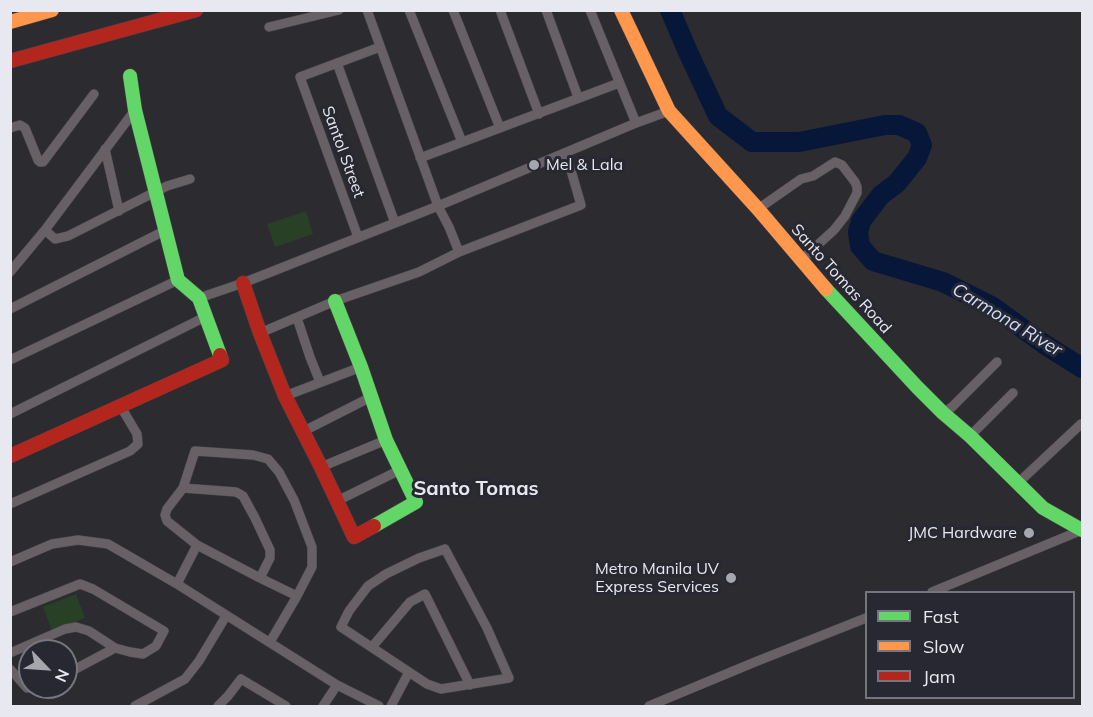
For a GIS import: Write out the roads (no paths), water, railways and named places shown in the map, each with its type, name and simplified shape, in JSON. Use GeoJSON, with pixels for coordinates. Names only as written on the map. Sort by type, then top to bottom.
{"type":"FeatureCollection","features":[{"type":"Feature","properties":{"kind":"main road"},"geometry":{"type":"LineString","coordinates":[[10,22],[52,10]]}},
{"type":"Feature","properties":{"kind":"main road"},"geometry":{"type":"LineString","coordinates":[[10,61],[196,10]]}},
{"type":"Feature","properties":{"kind":"main road","name":"Santo Tomas Road"},"geometry":{"type":"LineString","coordinates":[[621,10],[669,111],[801,260],[869,336],[943,413],[1043,507],[1082,530]]}},
{"type":"Feature","properties":{"kind":"main road"},"geometry":{"type":"LineString","coordinates":[[10,456],[222,360],[199,298],[178,279],[135,110],[130,76]]}},
{"type":"Feature","properties":{"kind":"main road"},"geometry":{"type":"LineString","coordinates":[[243,283],[285,396],[354,537],[417,502],[386,440],[335,301]]}},
{"type":"Feature","properties":{"kind":"street"},"geometry":{"type":"LineString","coordinates":[[269,27],[339,10]]}},
{"type":"Feature","properties":{"kind":"street"},"geometry":{"type":"LineString","coordinates":[[367,10],[438,206],[459,252]]}},
{"type":"Feature","properties":{"kind":"street"},"geometry":{"type":"LineString","coordinates":[[409,10],[462,142]]}},
{"type":"Feature","properties":{"kind":"street"},"geometry":{"type":"LineString","coordinates":[[453,10],[500,128]]}},
{"type":"Feature","properties":{"kind":"street"},"geometry":{"type":"LineString","coordinates":[[500,10],[539,114]]}},
{"type":"Feature","properties":{"kind":"street"},"geometry":{"type":"LineString","coordinates":[[546,10],[578,97]]}},
{"type":"Feature","properties":{"kind":"street"},"geometry":{"type":"LineString","coordinates":[[590,10],[636,123]]}},
{"type":"Feature","properties":{"kind":"street"},"geometry":{"type":"LineString","coordinates":[[380,47],[337,63],[395,223]]}},
{"type":"Feature","properties":{"kind":"street","name":"Santol Street"},"geometry":{"type":"LineString","coordinates":[[337,63],[300,76],[358,237]]}},
{"type":"Feature","properties":{"kind":"street"},"geometry":{"type":"LineString","coordinates":[[420,158],[619,83]]}},
{"type":"Feature","properties":{"kind":"street"},"geometry":{"type":"LineString","coordinates":[[10,128],[20,125],[25,128],[38,160],[43,162],[94,94]]}},
{"type":"Feature","properties":{"kind":"street"},"geometry":{"type":"LineString","coordinates":[[10,272],[45,230],[135,110]]}},
{"type":"Feature","properties":{"kind":"street"},"geometry":{"type":"LineString","coordinates":[[199,298],[243,283],[438,206],[669,111]]}},
{"type":"Feature","properties":{"kind":"street"},"geometry":{"type":"LineString","coordinates":[[105,149],[119,211]]}},
{"type":"Feature","properties":{"kind":"street"},"geometry":{"type":"LineString","coordinates":[[260,333],[335,301],[419,272],[459,252],[581,205],[566,153]]}},
{"type":"Feature","properties":{"kind":"street"},"geometry":{"type":"LineString","coordinates":[[758,209],[801,179],[813,176],[835,162],[842,165],[855,182],[858,193],[834,230],[801,260]]}},
{"type":"Feature","properties":{"kind":"street"},"geometry":{"type":"LineString","coordinates":[[45,230],[55,238],[62,238],[167,186],[190,179]]}},
{"type":"Feature","properties":{"kind":"street"},"geometry":{"type":"LineString","coordinates":[[10,309],[166,230]]}},
{"type":"Feature","properties":{"kind":"street"},"geometry":{"type":"LineString","coordinates":[[10,360],[178,279]]}},
{"type":"Feature","properties":{"kind":"street"},"geometry":{"type":"LineString","coordinates":[[10,414],[205,317]]}},
{"type":"Feature","properties":{"kind":"street"},"geometry":{"type":"LineString","coordinates":[[297,318],[320,382]]}},
{"type":"Feature","properties":{"kind":"street"},"geometry":{"type":"LineString","coordinates":[[943,413],[952,407],[997,362]]}},
{"type":"Feature","properties":{"kind":"street"},"geometry":{"type":"LineString","coordinates":[[285,396],[360,367]]}},
{"type":"Feature","properties":{"kind":"street"},"geometry":{"type":"LineString","coordinates":[[970,436],[1012,393]]}},
{"type":"Feature","properties":{"kind":"street"},"geometry":{"type":"LineString","coordinates":[[302,432],[371,397]]}},
{"type":"Feature","properties":{"kind":"street"},"geometry":{"type":"LineString","coordinates":[[10,504],[130,451],[138,444],[137,434],[121,407]]}},
{"type":"Feature","properties":{"kind":"street"},"geometry":{"type":"LineString","coordinates":[[1018,483],[1081,424]]}},
{"type":"Feature","properties":{"kind":"street"},"geometry":{"type":"LineString","coordinates":[[321,467],[386,440]]}},
{"type":"Feature","properties":{"kind":"street"},"geometry":{"type":"LineString","coordinates":[[270,642],[297,596],[312,567],[312,547],[294,500],[274,465],[267,459],[253,455],[195,451],[183,488],[167,509],[166,521],[197,545],[297,596]]}},
{"type":"Feature","properties":{"kind":"street"},"geometry":{"type":"LineString","coordinates":[[337,501],[400,470]]}},
{"type":"Feature","properties":{"kind":"street"},"geometry":{"type":"LineString","coordinates":[[183,488],[236,492],[243,496],[270,549],[270,558],[260,578]]}},
{"type":"Feature","properties":{"kind":"street"},"geometry":{"type":"LineString","coordinates":[[934,591],[1082,530]]}},
{"type":"Feature","properties":{"kind":"street"},"geometry":{"type":"LineString","coordinates":[[10,562],[52,544],[78,540],[108,544],[177,584],[337,685],[379,706]]}},
{"type":"Feature","properties":{"kind":"street"},"geometry":{"type":"LineString","coordinates":[[177,584],[197,545]]}},
{"type":"Feature","properties":{"kind":"street"},"geometry":{"type":"LineString","coordinates":[[445,549],[488,628],[509,678],[441,689],[427,684],[372,647],[341,627],[349,611],[368,586],[386,574],[418,558],[445,549]]}},
{"type":"Feature","properties":{"kind":"street"},"geometry":{"type":"LineString","coordinates":[[10,612],[80,584],[93,589],[164,631],[156,646],[143,654],[115,648],[89,631],[76,627],[65,629],[10,654]]}},
{"type":"Feature","properties":{"kind":"street"},"geometry":{"type":"LineString","coordinates":[[372,647],[396,616],[410,602],[425,594],[470,685]]}},
{"type":"Feature","properties":{"kind":"street"},"geometry":{"type":"LineString","coordinates":[[135,706],[185,679],[199,661],[226,616]]}},
{"type":"Feature","properties":{"kind":"street"},"geometry":{"type":"LineString","coordinates":[[649,706],[865,619]]}},
{"type":"Feature","properties":{"kind":"street"},"geometry":{"type":"LineString","coordinates":[[78,668],[115,648]]}},
{"type":"Feature","properties":{"kind":"street"},"geometry":{"type":"LineString","coordinates":[[391,706],[409,672]]}},
{"type":"Feature","properties":{"kind":"street"},"geometry":{"type":"LineString","coordinates":[[218,706],[241,679],[286,706]]}},
{"type":"Feature","properties":{"kind":"street"},"geometry":{"type":"LineString","coordinates":[[323,706],[337,685]]}},
{"type":"Feature","properties":{"kind":"waterway","name":"Carmona River"},"geometry":{"type":"LineString","coordinates":[[670,10],[718,116],[752,142],[799,142],[885,125],[899,125],[917,133],[922,145],[917,158],[897,183],[881,195],[861,221],[858,232],[860,246],[873,261],[943,282],[993,307],[1082,368]]}},
{"type":"Feature","properties":{"kind":"place","name":"Mel & Lala"},"geometry":{"type":"Point","coordinates":[534,165]}},
{"type":"Feature","properties":{"kind":"place","name":"JMC Hardware"},"geometry":{"type":"Point","coordinates":[1029,533]}},
{"type":"Feature","properties":{"kind":"place","name":"Metro Manila UV Express Services"},"geometry":{"type":"Point","coordinates":[731,578]}},
{"type":"Feature","properties":{"kind":"district","name":"Santo Tomas"},"geometry":{"type":"Point","coordinates":[476,489]}}]}
